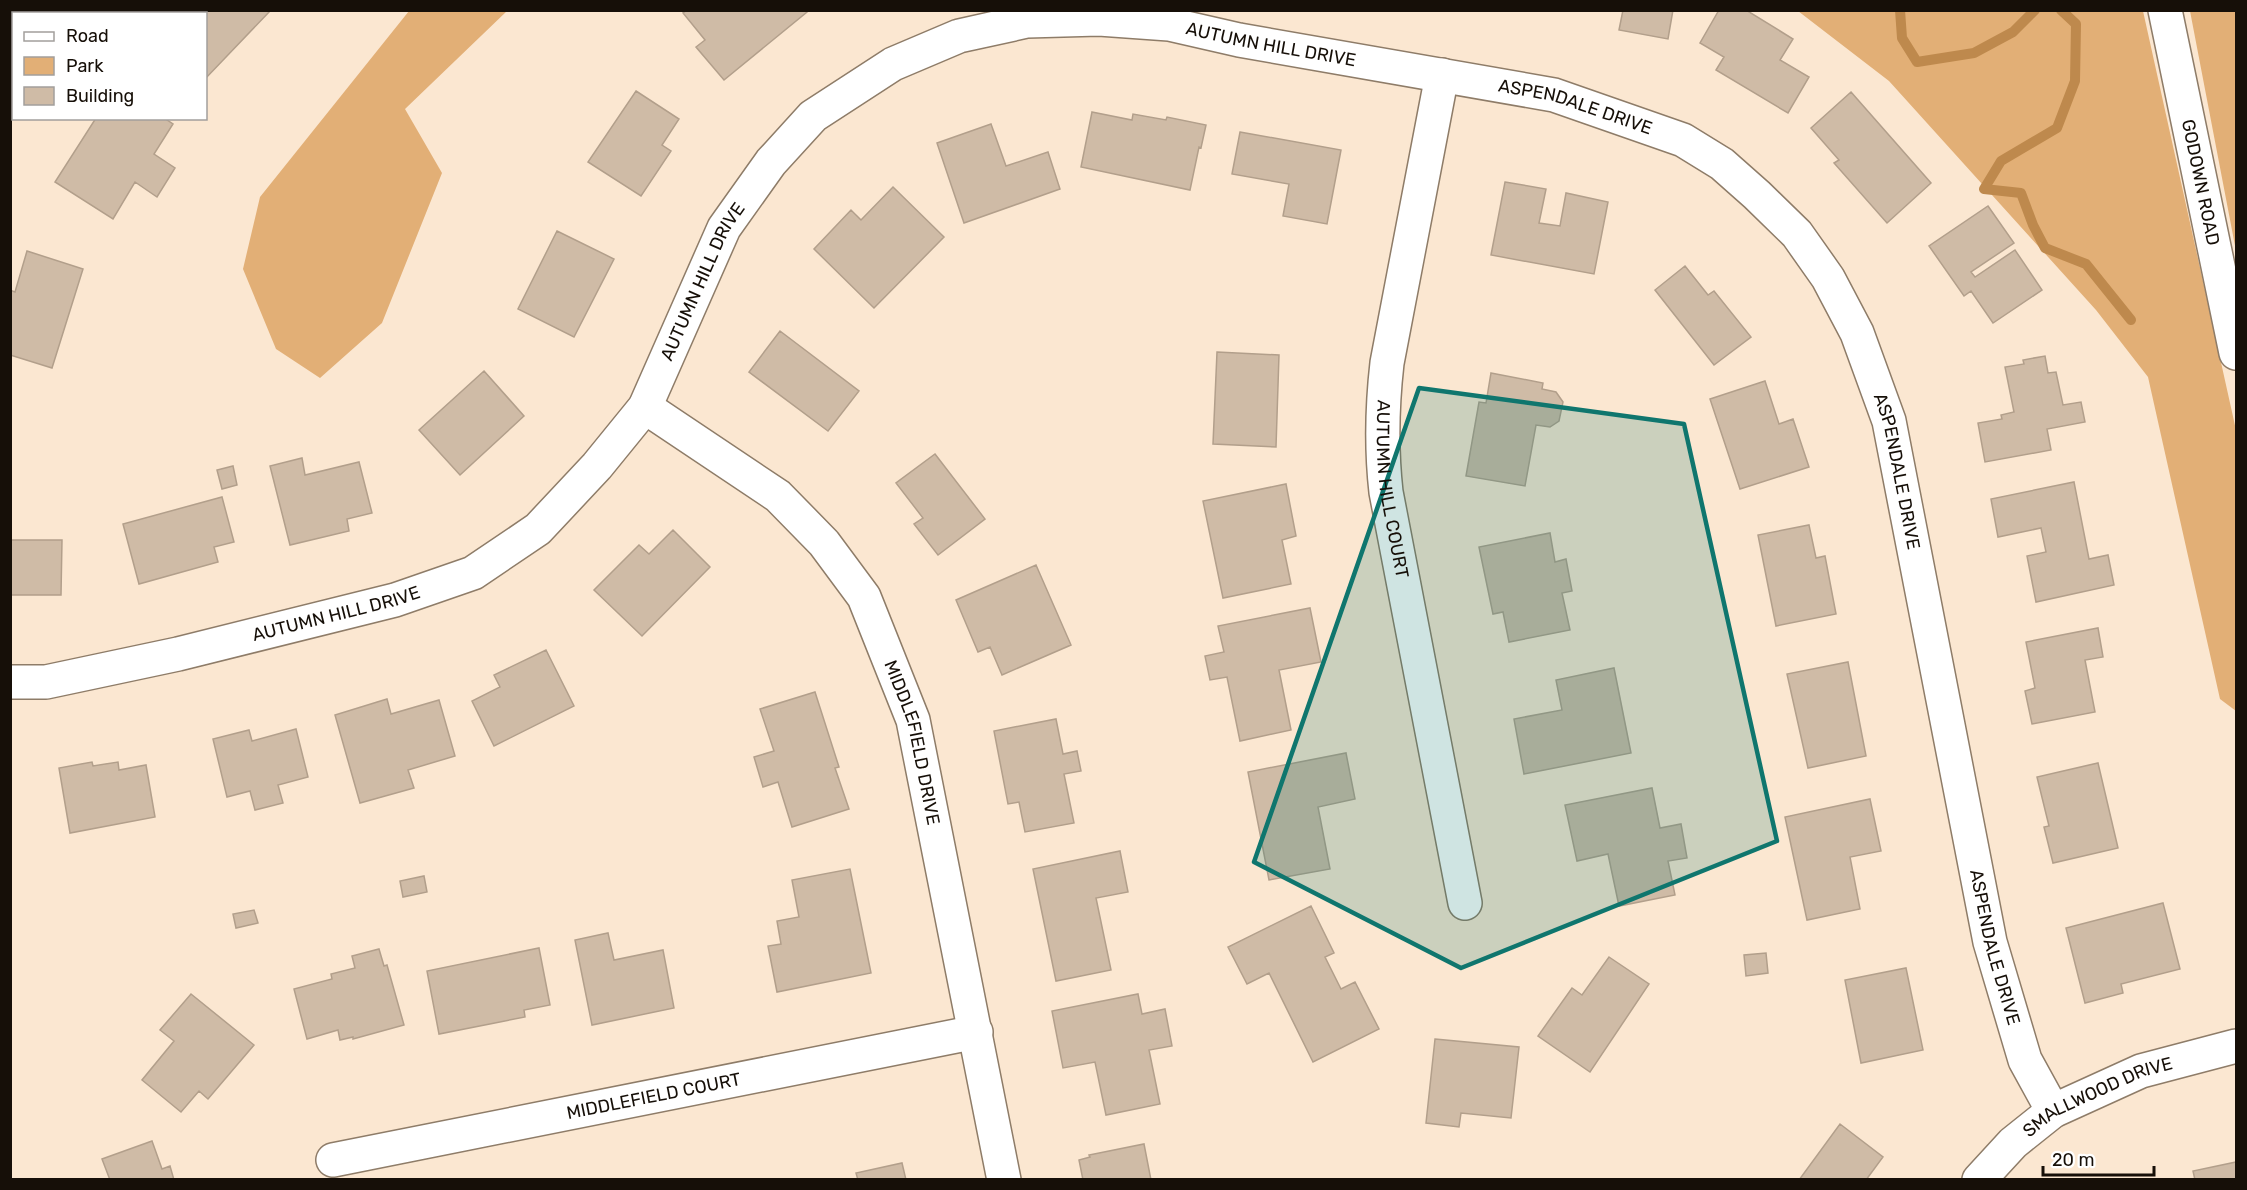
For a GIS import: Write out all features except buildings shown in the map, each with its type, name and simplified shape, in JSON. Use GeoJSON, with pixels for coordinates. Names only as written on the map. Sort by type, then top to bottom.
{"type":"FeatureCollection","features":[{"type":"Feature","properties":{"kind":"street","name":"GODOWN ROAD"},"geometry":{"type":"LineString","coordinates":[[2165,10],[2236,353]]}},
{"type":"Feature","properties":{"kind":"street","name":"AUTUMN HILL DRIVE"},"geometry":{"type":"LineString","coordinates":[[10,682],[46,682],[189,651],[395,600],[473,573],[538,529],[597,466],[645,407],[724,228],[771,162],[813,116],[893,64],[959,36],[1027,21],[1099,19],[1169,24],[1239,40],[1442,75]]}},
{"type":"Feature","properties":{"kind":"street","name":"AUTUMN HILL COURT"},"geometry":{"type":"LineString","coordinates":[[1442,75],[1387,363],[1382,403],[1382,452],[1386,492],[1465,903]]}},
{"type":"Feature","properties":{"kind":"street","name":"ASPENDALE DRIVE"},"geometry":{"type":"LineString","coordinates":[[1442,75],[1554,95],[1683,140],[1722,164],[1757,195],[1797,234],[1828,278],[1857,333],[1889,421],[1990,942],[2025,1060],[2053,1111]]}},
{"type":"Feature","properties":{"kind":"street","name":"MIDDLEFIELD DRIVE"},"geometry":{"type":"LineString","coordinates":[[645,407],[778,496],[824,543],[864,597],[913,720],[1004,1179]]}},
{"type":"Feature","properties":{"kind":"street","name":"MIDDLEFIELD COURT"},"geometry":{"type":"LineString","coordinates":[[333,1160],[975,1032]]}},
{"type":"Feature","properties":{"kind":"street","name":"SMALLWOOD DRIVE"},"geometry":{"type":"LineString","coordinates":[[1978,1179],[2013,1143],[2053,1111],[2141,1071],[2236,1046]]}},
{"type":"Feature","properties":{"kind":"highlighted area"},"geometry":{"type":"Polygon","coordinates":[[[1419,388],[1684,424],[1777,841],[1461,968],[1254,862],[1419,388]]]}},
{"type":"Feature","properties":{"kind":"green space"},"geometry":{"type":"Polygon","coordinates":[[[409,11],[507,11],[405,109],[442,173],[382,323],[320,378],[276,349],[243,269],[260,197],[409,11]]]}},
{"type":"Feature","properties":{"kind":"green space"},"geometry":{"type":"Polygon","coordinates":[[[1798,11],[2143,11],[2236,430],[2236,711],[2220,699],[2148,377],[2096,310],[1889,81],[1798,11]]]}},
{"type":"Feature","properties":{"kind":"green space"},"geometry":{"type":"Polygon","coordinates":[[[2190,11],[2236,11],[2236,251],[2190,11]]]}},
{"type":"Feature","properties":{"kind":"waterway"},"geometry":{"type":"LineString","coordinates":[[1900,10],[1902,38],[1917,62],[1974,53],[2013,32],[2035,10]]}},
{"type":"Feature","properties":{"kind":"waterway"},"geometry":{"type":"LineString","coordinates":[[2061,10],[2076,24],[2075,81],[2057,128],[2001,161],[1984,189],[2021,193],[2045,248],[2086,264],[2131,320]]}}]}
